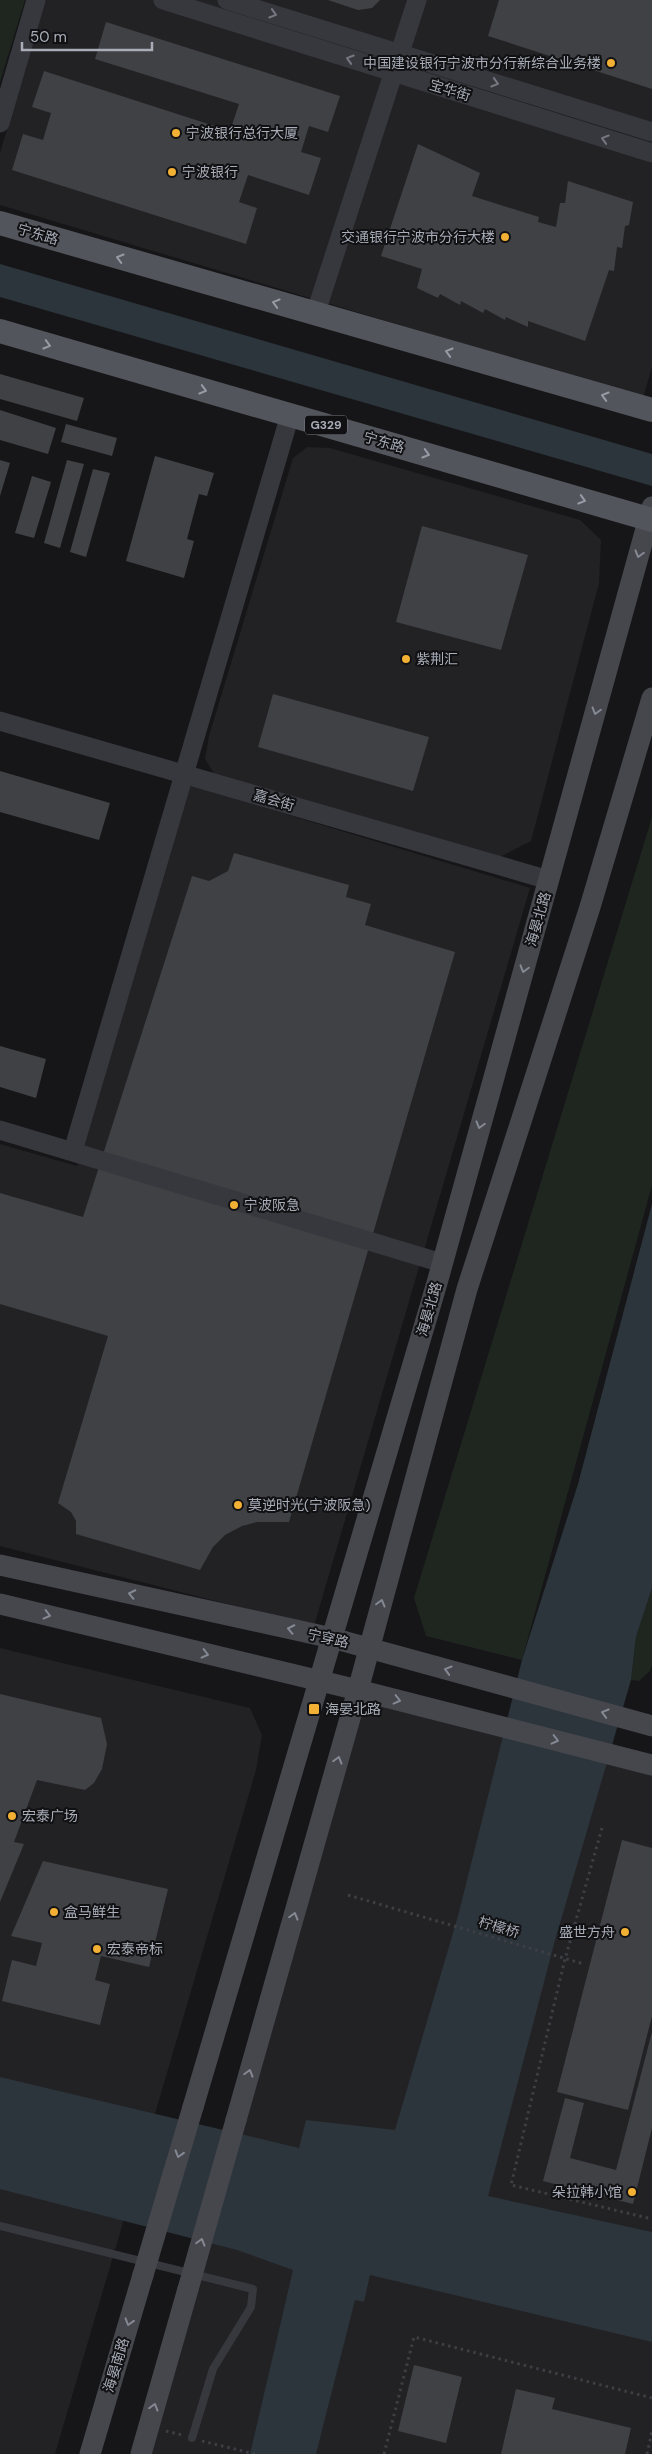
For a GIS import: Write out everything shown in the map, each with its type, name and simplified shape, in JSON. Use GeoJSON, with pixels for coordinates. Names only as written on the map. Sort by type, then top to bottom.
{"type":"FeatureCollection","features":[{"type":"Feature","properties":{"kind":"main road","name":"宁东路"},"geometry":{"type":"LineString","coordinates":[[0,223],[315,315],[652,410]]}},
{"type":"Feature","properties":{"kind":"main road","name":"宁东路"},"geometry":{"type":"LineString","coordinates":[[0,331],[290,415],[651,515]]}},
{"type":"Feature","properties":{"kind":"main road","name":"海晏北路"},"geometry":{"type":"LineString","coordinates":[[193,2107],[442,1263],[651,515]]}},
{"type":"Feature","properties":{"kind":"main road"},"geometry":{"type":"LineString","coordinates":[[141,2454],[358,1690],[467,1289],[590,907],[652,698]]}},
{"type":"Feature","properties":{"kind":"main road","name":"宁穿路"},"geometry":{"type":"LineString","coordinates":[[0,1565],[332,1638],[652,1726]]}},
{"type":"Feature","properties":{"kind":"main road"},"geometry":{"type":"LineString","coordinates":[[0,1604],[652,1762]]}},
{"type":"Feature","properties":{"kind":"main road","name":"海晏南路"},"geometry":{"type":"LineString","coordinates":[[90,2454],[193,2107]]}},
{"type":"Feature","properties":{"kind":"street"},"geometry":{"type":"LineString","coordinates":[[0,123],[36,0]]}},
{"type":"Feature","properties":{"kind":"street","name":"宝华街"},"geometry":{"type":"LineString","coordinates":[[163,0],[652,153]]}},
{"type":"Feature","properties":{"kind":"street","name":"宝华街"},"geometry":{"type":"LineString","coordinates":[[227,0],[652,132]]}},
{"type":"Feature","properties":{"kind":"street"},"geometry":{"type":"LineString","coordinates":[[315,315],[392,72],[417,0]]}},
{"type":"Feature","properties":{"kind":"street"},"geometry":{"type":"LineString","coordinates":[[73,1150],[290,415]]}},
{"type":"Feature","properties":{"kind":"street","name":"嘉会街"},"geometry":{"type":"LineString","coordinates":[[0,721],[549,880]]}},
{"type":"Feature","properties":{"kind":"street"},"geometry":{"type":"LineString","coordinates":[[0,1130],[73,1150],[442,1263]]}},
{"type":"Feature","properties":{"kind":"lane"},"geometry":{"type":"LineString","coordinates":[[0,2226],[253,2290],[251,2307],[214,2369],[192,2438]]}},
{"type":"Feature","properties":{"kind":"path"},"geometry":{"type":"LineString","coordinates":[[602,1828],[565,1958],[511,2186],[652,2220]]}},
{"type":"Feature","properties":{"kind":"path","name":"柠檬桥"},"geometry":{"type":"LineString","coordinates":[[348,1895],[450,1923],[584,1964]]}},
{"type":"Feature","properties":{"kind":"path"},"geometry":{"type":"LineString","coordinates":[[384,2454],[414,2337],[652,2398]]}},
{"type":"Feature","properties":{"kind":"path"},"geometry":{"type":"LineString","coordinates":[[647,2454],[652,2431]]}},
{"type":"Feature","properties":{"kind":"path"},"geometry":{"type":"LineString","coordinates":[[245,2451],[255,2454]]}},
{"type":"Feature","properties":{"kind":"shaded area"},"geometry":{"type":"Polygon","coordinates":[[[0,0],[25,0],[0,82],[0,0]]]}},
{"type":"Feature","properties":{"kind":"shaded area"},"geometry":{"type":"Polygon","coordinates":[[[45,0],[652,0],[652,367],[643,398],[0,205],[0,153],[45,0]]]}},
{"type":"Feature","properties":{"kind":"shaded area"},"geometry":{"type":"Polygon","coordinates":[[[0,264],[652,454],[652,486],[0,297],[0,264]]]}},
{"type":"Feature","properties":{"kind":"shaded area","name":"紫荆汇"},"geometry":{"type":"Polygon","coordinates":[[[307,447],[330,448],[580,520],[601,540],[599,583],[531,841],[500,857],[217,778],[205,759],[209,736],[293,458],[307,447]]]}},
{"type":"Feature","properties":{"kind":"shaded area","name":"宁波阪急"},"geometry":{"type":"Polygon","coordinates":[[[190,785],[530,888],[314,1626],[0,1546],[0,1144],[77,1166],[190,785]]]}},
{"type":"Feature","properties":{"kind":"shaded area"},"geometry":{"type":"Polygon","coordinates":[[[652,817],[652,1185],[522,1660],[426,1636],[414,1598],[652,817]]]}},
{"type":"Feature","properties":{"kind":"shaded area"},"geometry":{"type":"Polygon","coordinates":[[[652,1204],[652,1588],[636,1637],[631,1680],[554,1944],[488,2196],[652,2232],[652,2342],[370,2275],[364,2302],[355,2300],[316,2454],[250,2454],[293,2270],[237,2250],[0,2189],[0,2077],[299,2148],[306,2120],[395,2130],[458,1916],[522,1660],[578,1484],[652,1204]]]}},
{"type":"Feature","properties":{"kind":"shaded area"},"geometry":{"type":"Polygon","coordinates":[[[652,1588],[652,1665],[650,1671],[639,1681],[631,1680],[636,1637],[652,1588]]]}},
{"type":"Feature","properties":{"kind":"shaded area","name":"宏泰广场"},"geometry":{"type":"Polygon","coordinates":[[[0,1648],[250,1708],[262,1735],[256,1770],[55,2454],[0,2454],[0,1648]]]}},
{"type":"Feature","properties":{"kind":"shaded area"},"geometry":{"type":"Polygon","coordinates":[[[358,1690],[652,1765],[652,2454],[141,2454],[358,1690]]]}},
{"type":"Feature","properties":{"kind":"building"},"geometry":{"type":"Polygon","coordinates":[[[328,0],[380,0],[372,8],[358,10],[328,0]]]}},
{"type":"Feature","properties":{"kind":"building","name":"中国建设银行宁波市分行新综合业务楼"},"geometry":{"type":"Polygon","coordinates":[[[499,0],[652,0],[652,89],[488,36],[499,0]]]}},
{"type":"Feature","properties":{"kind":"building","name":"宁波银行总行大厦"},"geometry":{"type":"Polygon","coordinates":[[[106,22],[340,96],[328,132],[309,126],[301,152],[321,158],[309,195],[248,175],[239,202],[257,208],[246,244],[12,170],[23,134],[43,140],[51,113],[32,107],[44,71],[230,131],[239,104],[95,59],[106,22]]]}},
{"type":"Feature","properties":{"kind":"building","name":"交通银行宁波市分行大楼"},"geometry":{"type":"Polygon","coordinates":[[[418,144],[480,173],[472,196],[539,217],[538,222],[556,227],[560,203],[565,203],[568,181],[633,202],[629,225],[625,226],[622,248],[617,247],[614,271],[609,270],[585,341],[528,321],[528,327],[506,317],[505,320],[485,309],[483,313],[461,301],[460,305],[440,294],[438,298],[417,288],[422,269],[381,256],[418,144]]]}},
{"type":"Feature","properties":{"kind":"building"},"geometry":{"type":"Polygon","coordinates":[[[0,374],[84,398],[77,421],[0,399],[0,374]]]}},
{"type":"Feature","properties":{"kind":"building"},"geometry":{"type":"Polygon","coordinates":[[[0,410],[56,428],[48,454],[0,440],[0,410]]]}},
{"type":"Feature","properties":{"kind":"building"},"geometry":{"type":"Polygon","coordinates":[[[66,424],[117,438],[112,456],[61,442],[66,424]]]}},
{"type":"Feature","properties":{"kind":"building"},"geometry":{"type":"Polygon","coordinates":[[[155,456],[214,473],[207,496],[199,494],[187,539],[194,541],[184,578],[126,561],[155,456]]]}},
{"type":"Feature","properties":{"kind":"building"},"geometry":{"type":"Polygon","coordinates":[[[0,460],[10,463],[0,496],[0,460]]]}},
{"type":"Feature","properties":{"kind":"building"},"geometry":{"type":"Polygon","coordinates":[[[67,460],[84,464],[60,548],[44,543],[67,460]]]}},
{"type":"Feature","properties":{"kind":"building"},"geometry":{"type":"Polygon","coordinates":[[[93,469],[110,473],[86,557],[70,552],[93,469]]]}},
{"type":"Feature","properties":{"kind":"building"},"geometry":{"type":"Polygon","coordinates":[[[32,476],[51,482],[34,538],[15,533],[32,476]]]}},
{"type":"Feature","properties":{"kind":"building"},"geometry":{"type":"Polygon","coordinates":[[[422,526],[528,555],[501,650],[396,622],[422,526]]]}},
{"type":"Feature","properties":{"kind":"building"},"geometry":{"type":"Polygon","coordinates":[[[273,694],[429,737],[413,791],[258,747],[273,694]]]}},
{"type":"Feature","properties":{"kind":"building"},"geometry":{"type":"Polygon","coordinates":[[[0,771],[110,803],[99,840],[0,812],[0,771]]]}},
{"type":"Feature","properties":{"kind":"building","name":"宁波阪急"},"geometry":{"type":"Polygon","coordinates":[[[234,853],[349,885],[346,897],[371,904],[365,925],[455,952],[289,1522],[257,1522],[242,1526],[225,1535],[213,1547],[200,1570],[76,1534],[76,1521],[71,1512],[58,1503],[108,1336],[0,1304],[0,1193],[83,1217],[192,876],[209,881],[228,871],[234,853]]]}},
{"type":"Feature","properties":{"kind":"building"},"geometry":{"type":"Polygon","coordinates":[[[0,1046],[46,1059],[36,1098],[0,1087],[0,1046]]]}},
{"type":"Feature","properties":{"kind":"building","name":"宏泰广场"},"geometry":{"type":"Polygon","coordinates":[[[0,1694],[101,1718],[107,1744],[102,1769],[94,1783],[85,1790],[37,1780],[14,1842],[24,1844],[0,1902],[0,1694]]]}},
{"type":"Feature","properties":{"kind":"building","name":"盛世方舟"},"geometry":{"type":"Polygon","coordinates":[[[622,1840],[652,1848],[652,2016],[628,2110],[557,2092],[622,1840]]]}},
{"type":"Feature","properties":{"kind":"building","name":"宏泰帝标"},"geometry":{"type":"Polygon","coordinates":[[[43,1861],[168,1889],[149,1967],[101,1956],[95,1980],[110,1984],[100,2025],[2,2001],[12,1960],[36,1966],[42,1943],[11,1936],[43,1861]]]}},
{"type":"Feature","properties":{"kind":"building"},"geometry":{"type":"Polygon","coordinates":[[[652,2032],[652,2128],[633,2204],[543,2181],[565,2098],[584,2103],[570,2158],[616,2170],[652,2032]]]}},
{"type":"Feature","properties":{"kind":"building"},"geometry":{"type":"Polygon","coordinates":[[[414,2365],[462,2377],[446,2443],[398,2431],[414,2365]]]}},
{"type":"Feature","properties":{"kind":"building"},"geometry":{"type":"Polygon","coordinates":[[[516,2389],[555,2398],[552,2409],[631,2428],[625,2454],[501,2454],[516,2389]]]}},
{"type":"Feature","properties":{"kind":"place","name":"中国建设银行宁波市分行新综合业务楼"},"geometry":{"type":"Point","coordinates":[611,63]}},
{"type":"Feature","properties":{"kind":"place","name":"宁波银行总行大厦"},"geometry":{"type":"Point","coordinates":[176,133]}},
{"type":"Feature","properties":{"kind":"place","name":"宁波银行"},"geometry":{"type":"Point","coordinates":[172,172]}},
{"type":"Feature","properties":{"kind":"place","name":"交通银行宁波市分行大楼"},"geometry":{"type":"Point","coordinates":[505,237]}},
{"type":"Feature","properties":{"kind":"place","name":"紫荆汇"},"geometry":{"type":"Point","coordinates":[406,659]}},
{"type":"Feature","properties":{"kind":"place","name":"宁波阪急"},"geometry":{"type":"Point","coordinates":[234,1205]}},
{"type":"Feature","properties":{"kind":"place","name":"莫逆时光(宁波阪急)"},"geometry":{"type":"Point","coordinates":[238,1505]}},
{"type":"Feature","properties":{"kind":"place","name":"海晏北路"},"geometry":{"type":"Point","coordinates":[314,1709]}},
{"type":"Feature","properties":{"kind":"place","name":"宏泰广场"},"geometry":{"type":"Point","coordinates":[12,1816]}},
{"type":"Feature","properties":{"kind":"place","name":"盒马鲜生"},"geometry":{"type":"Point","coordinates":[54,1912]}},
{"type":"Feature","properties":{"kind":"place","name":"盛世方舟"},"geometry":{"type":"Point","coordinates":[625,1932]}},
{"type":"Feature","properties":{"kind":"place","name":"宏泰帝标"},"geometry":{"type":"Point","coordinates":[97,1949]}},
{"type":"Feature","properties":{"kind":"place","name":"朵拉韩小馆"},"geometry":{"type":"Point","coordinates":[632,2192]}}]}
